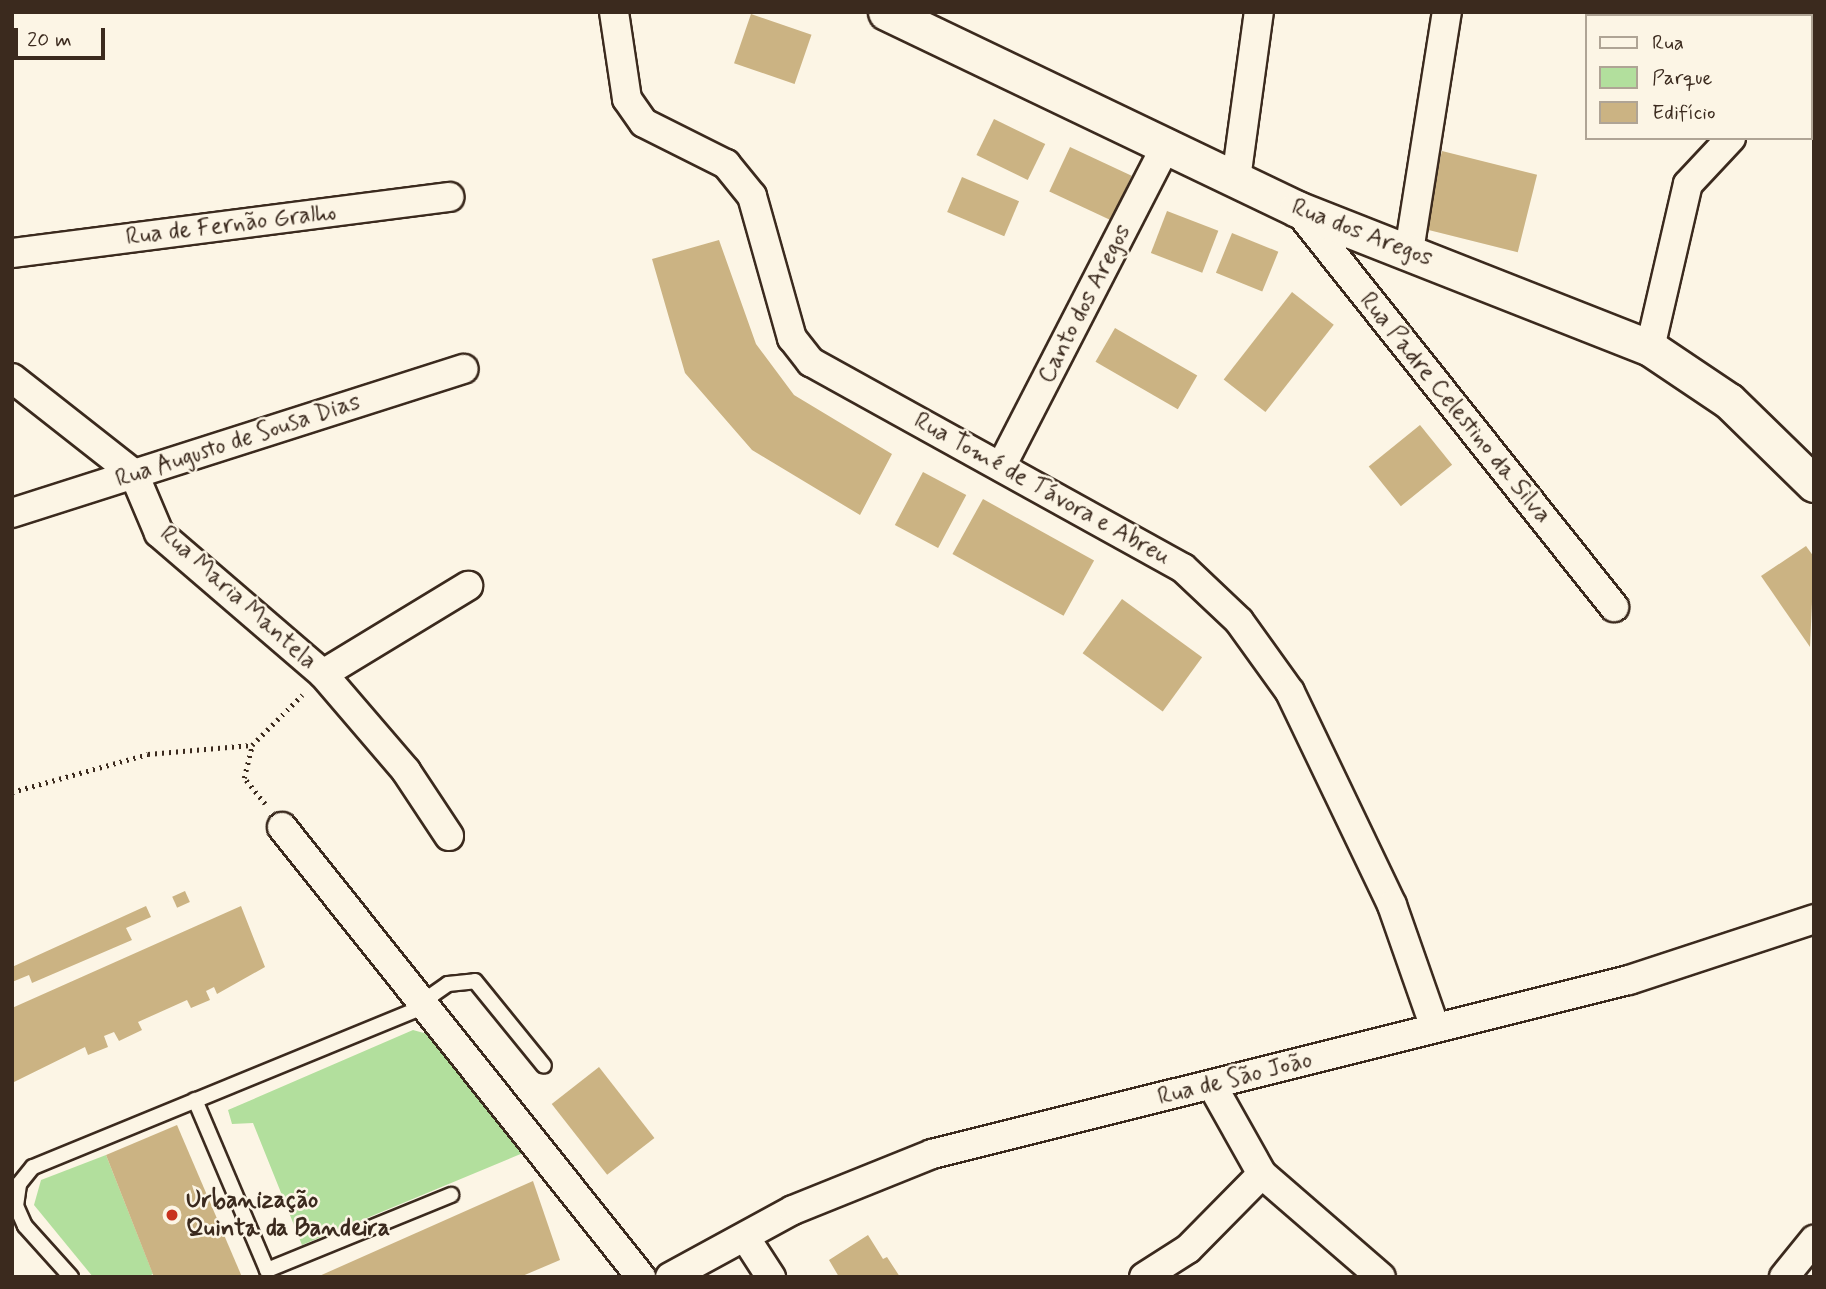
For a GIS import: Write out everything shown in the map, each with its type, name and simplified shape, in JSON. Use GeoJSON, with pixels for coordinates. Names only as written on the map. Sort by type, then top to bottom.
{"type":"FeatureCollection","features":[{"type":"Feature","properties":{"kind":"street","name":"Rua Tomé de Távora e Abreu"},"geometry":{"type":"LineString","coordinates":[[614,12],[627,99],[644,123],[726,164],[752,196],[792,338],[811,362],[1003,463],[1183,568],[1239,621],[1290,692],[1392,905],[1435,1028]]}},
{"type":"Feature","properties":{"kind":"street","name":"Rua dos Aregos"},"geometry":{"type":"LineString","coordinates":[[886,12],[1167,144],[1297,209],[1650,348],[1729,401],[1814,484]]}},
{"type":"Feature","properties":{"kind":"street"},"geometry":{"type":"LineString","coordinates":[[1236,179],[1259,12]]}},
{"type":"Feature","properties":{"kind":"street"},"geometry":{"type":"LineString","coordinates":[[1409,251],[1447,12]]}},
{"type":"Feature","properties":{"kind":"street"},"geometry":{"type":"LineString","coordinates":[[1650,348],[1688,184],[1729,140]]}},
{"type":"Feature","properties":{"kind":"street","name":"Canto dos Aregos"},"geometry":{"type":"LineString","coordinates":[[1003,463],[1167,144]]}},
{"type":"Feature","properties":{"kind":"street","name":"Rua de Fernão Gralho"},"geometry":{"type":"LineString","coordinates":[[12,253],[449,197]]}},
{"type":"Feature","properties":{"kind":"street","name":"Rua Padre Celestino da Silva"},"geometry":{"type":"LineString","coordinates":[[1297,209],[1614,607]]}},
{"type":"Feature","properties":{"kind":"street","name":"Rua Augusto de Sousa Dias"},"geometry":{"type":"LineString","coordinates":[[12,513],[464,369]]}},
{"type":"Feature","properties":{"kind":"street","name":"Rua Maria Mantela"},"geometry":{"type":"LineString","coordinates":[[12,378],[134,474],[159,533],[323,674],[406,771],[449,836]]}},
{"type":"Feature","properties":{"kind":"street"},"geometry":{"type":"LineString","coordinates":[[323,674],[468,586]]}},
{"type":"Feature","properties":{"kind":"street"},"geometry":{"type":"LineString","coordinates":[[282,827],[427,1002],[641,1277]]}},
{"type":"Feature","properties":{"kind":"street","name":"Rua de São João"},"geometry":{"type":"LineString","coordinates":[[670,1277],[860,1179],[932,1154],[1629,980],[1814,919]]}},
{"type":"Feature","properties":{"kind":"street"},"geometry":{"type":"LineString","coordinates":[[1212,1085],[1262,1174],[1381,1277]]}},
{"type":"Feature","properties":{"kind":"street"},"geometry":{"type":"LineString","coordinates":[[1144,1277],[1188,1249],[1262,1174]]}},
{"type":"Feature","properties":{"kind":"street"},"geometry":{"type":"LineString","coordinates":[[745,1237],[771,1277]]}},
{"type":"Feature","properties":{"kind":"street"},"geometry":{"type":"LineString","coordinates":[[1784,1277],[1814,1240]]}},
{"type":"Feature","properties":{"kind":"lane"},"geometry":{"type":"LineString","coordinates":[[71,1277],[25,1226],[16,1206],[19,1184],[33,1167],[427,1002],[448,984],[475,981],[544,1066]]}},
{"type":"Feature","properties":{"kind":"lane"},"geometry":{"type":"LineString","coordinates":[[195,1100],[267,1270],[451,1195]]}},
{"type":"Feature","properties":{"kind":"path"},"geometry":{"type":"LineString","coordinates":[[282,827],[244,778],[252,745],[323,674]]}},
{"type":"Feature","properties":{"kind":"path"},"geometry":{"type":"LineString","coordinates":[[12,792],[148,754],[252,745]]}},
{"type":"Feature","properties":{"kind":"green space"},"geometry":{"type":"Polygon","coordinates":[[[413,1030],[431,1035],[523,1153],[302,1245],[253,1123],[232,1124],[228,1110],[413,1030]]]}},
{"type":"Feature","properties":{"kind":"green space"},"geometry":{"type":"Polygon","coordinates":[[[106,1155],[153,1274],[147,1277],[93,1277],[34,1205],[41,1180],[106,1155]]]}},
{"type":"Feature","properties":{"kind":"building"},"geometry":{"type":"Polygon","coordinates":[[[751,14],[812,35],[795,84],[734,63],[751,14]]]}},
{"type":"Feature","properties":{"kind":"building"},"geometry":{"type":"Polygon","coordinates":[[[994,119],[1045,144],[1028,180],[976,155],[994,119]]]}},
{"type":"Feature","properties":{"kind":"building"},"geometry":{"type":"Polygon","coordinates":[[[1070,147],[1132,176],[1111,220],[1049,191],[1070,147]]]}},
{"type":"Feature","properties":{"kind":"building"},"geometry":{"type":"Polygon","coordinates":[[[1442,151],[1537,175],[1518,252],[1423,229],[1442,151]]]}},
{"type":"Feature","properties":{"kind":"building"},"geometry":{"type":"Polygon","coordinates":[[[962,177],[1019,201],[1004,236],[947,212],[962,177]]]}},
{"type":"Feature","properties":{"kind":"building"},"geometry":{"type":"Polygon","coordinates":[[[1167,211],[1218,231],[1202,273],[1151,253],[1167,211]]]}},
{"type":"Feature","properties":{"kind":"building"},"geometry":{"type":"Polygon","coordinates":[[[1232,233],[1278,252],[1262,292],[1216,273],[1232,233]]]}},
{"type":"Feature","properties":{"kind":"building"},"geometry":{"type":"Polygon","coordinates":[[[719,240],[756,344],[794,395],[892,454],[860,515],[752,450],[685,373],[652,259],[719,240]]]}},
{"type":"Feature","properties":{"kind":"building"},"geometry":{"type":"Polygon","coordinates":[[[1292,292],[1334,325],[1265,412],[1224,379],[1292,292]]]}},
{"type":"Feature","properties":{"kind":"building"},"geometry":{"type":"Polygon","coordinates":[[[1115,328],[1197,376],[1178,409],[1096,362],[1115,328]]]}},
{"type":"Feature","properties":{"kind":"building"},"geometry":{"type":"Polygon","coordinates":[[[1420,425],[1452,465],[1401,506],[1369,467],[1420,425]]]}},
{"type":"Feature","properties":{"kind":"building"},"geometry":{"type":"Polygon","coordinates":[[[923,472],[966,495],[938,548],[895,525],[923,472]]]}},
{"type":"Feature","properties":{"kind":"building"},"geometry":{"type":"Polygon","coordinates":[[[983,499],[1094,561],[1064,616],[952,554],[983,499]]]}},
{"type":"Feature","properties":{"kind":"building"},"geometry":{"type":"Polygon","coordinates":[[[1806,546],[1814,557],[1810,647],[1761,576],[1806,546]]]}},
{"type":"Feature","properties":{"kind":"building"},"geometry":{"type":"Polygon","coordinates":[[[1122,599],[1202,657],[1163,711],[1083,653],[1122,599]]]}},
{"type":"Feature","properties":{"kind":"building"},"geometry":{"type":"Polygon","coordinates":[[[185,891],[190,902],[177,908],[172,897],[185,891]]]}},
{"type":"Feature","properties":{"kind":"building"},"geometry":{"type":"Polygon","coordinates":[[[146,906],[151,917],[126,928],[132,940],[32,983],[29,975],[12,982],[12,967],[146,906]]]}},
{"type":"Feature","properties":{"kind":"building"},"geometry":{"type":"Polygon","coordinates":[[[241,906],[265,967],[217,994],[214,987],[206,991],[210,1000],[191,1008],[187,1000],[138,1022],[142,1030],[119,1041],[114,1032],[104,1036],[108,1047],[88,1055],[85,1047],[12,1083],[12,1008],[241,906]]]}},
{"type":"Feature","properties":{"kind":"building"},"geometry":{"type":"Polygon","coordinates":[[[599,1067],[654,1138],[607,1175],[552,1104],[599,1067]]]}},
{"type":"Feature","properties":{"kind":"building","name":"Urbanização Quinta da Bandeira"},"geometry":{"type":"Polygon","coordinates":[[[177,1125],[242,1277],[154,1277],[106,1155],[177,1125]]]}},
{"type":"Feature","properties":{"kind":"building","name":"Urbanização Quinta da Bandeira"},"geometry":{"type":"Polygon","coordinates":[[[533,1181],[560,1260],[520,1277],[317,1277],[533,1181]]]}},
{"type":"Feature","properties":{"kind":"building"},"geometry":{"type":"Polygon","coordinates":[[[868,1235],[883,1259],[887,1257],[900,1277],[839,1277],[829,1260],[868,1235]]]}},
{"type":"Feature","properties":{"kind":"place","name":"Urbanização Quinta da Bandeira"},"geometry":{"type":"Point","coordinates":[172,1215]}}]}
